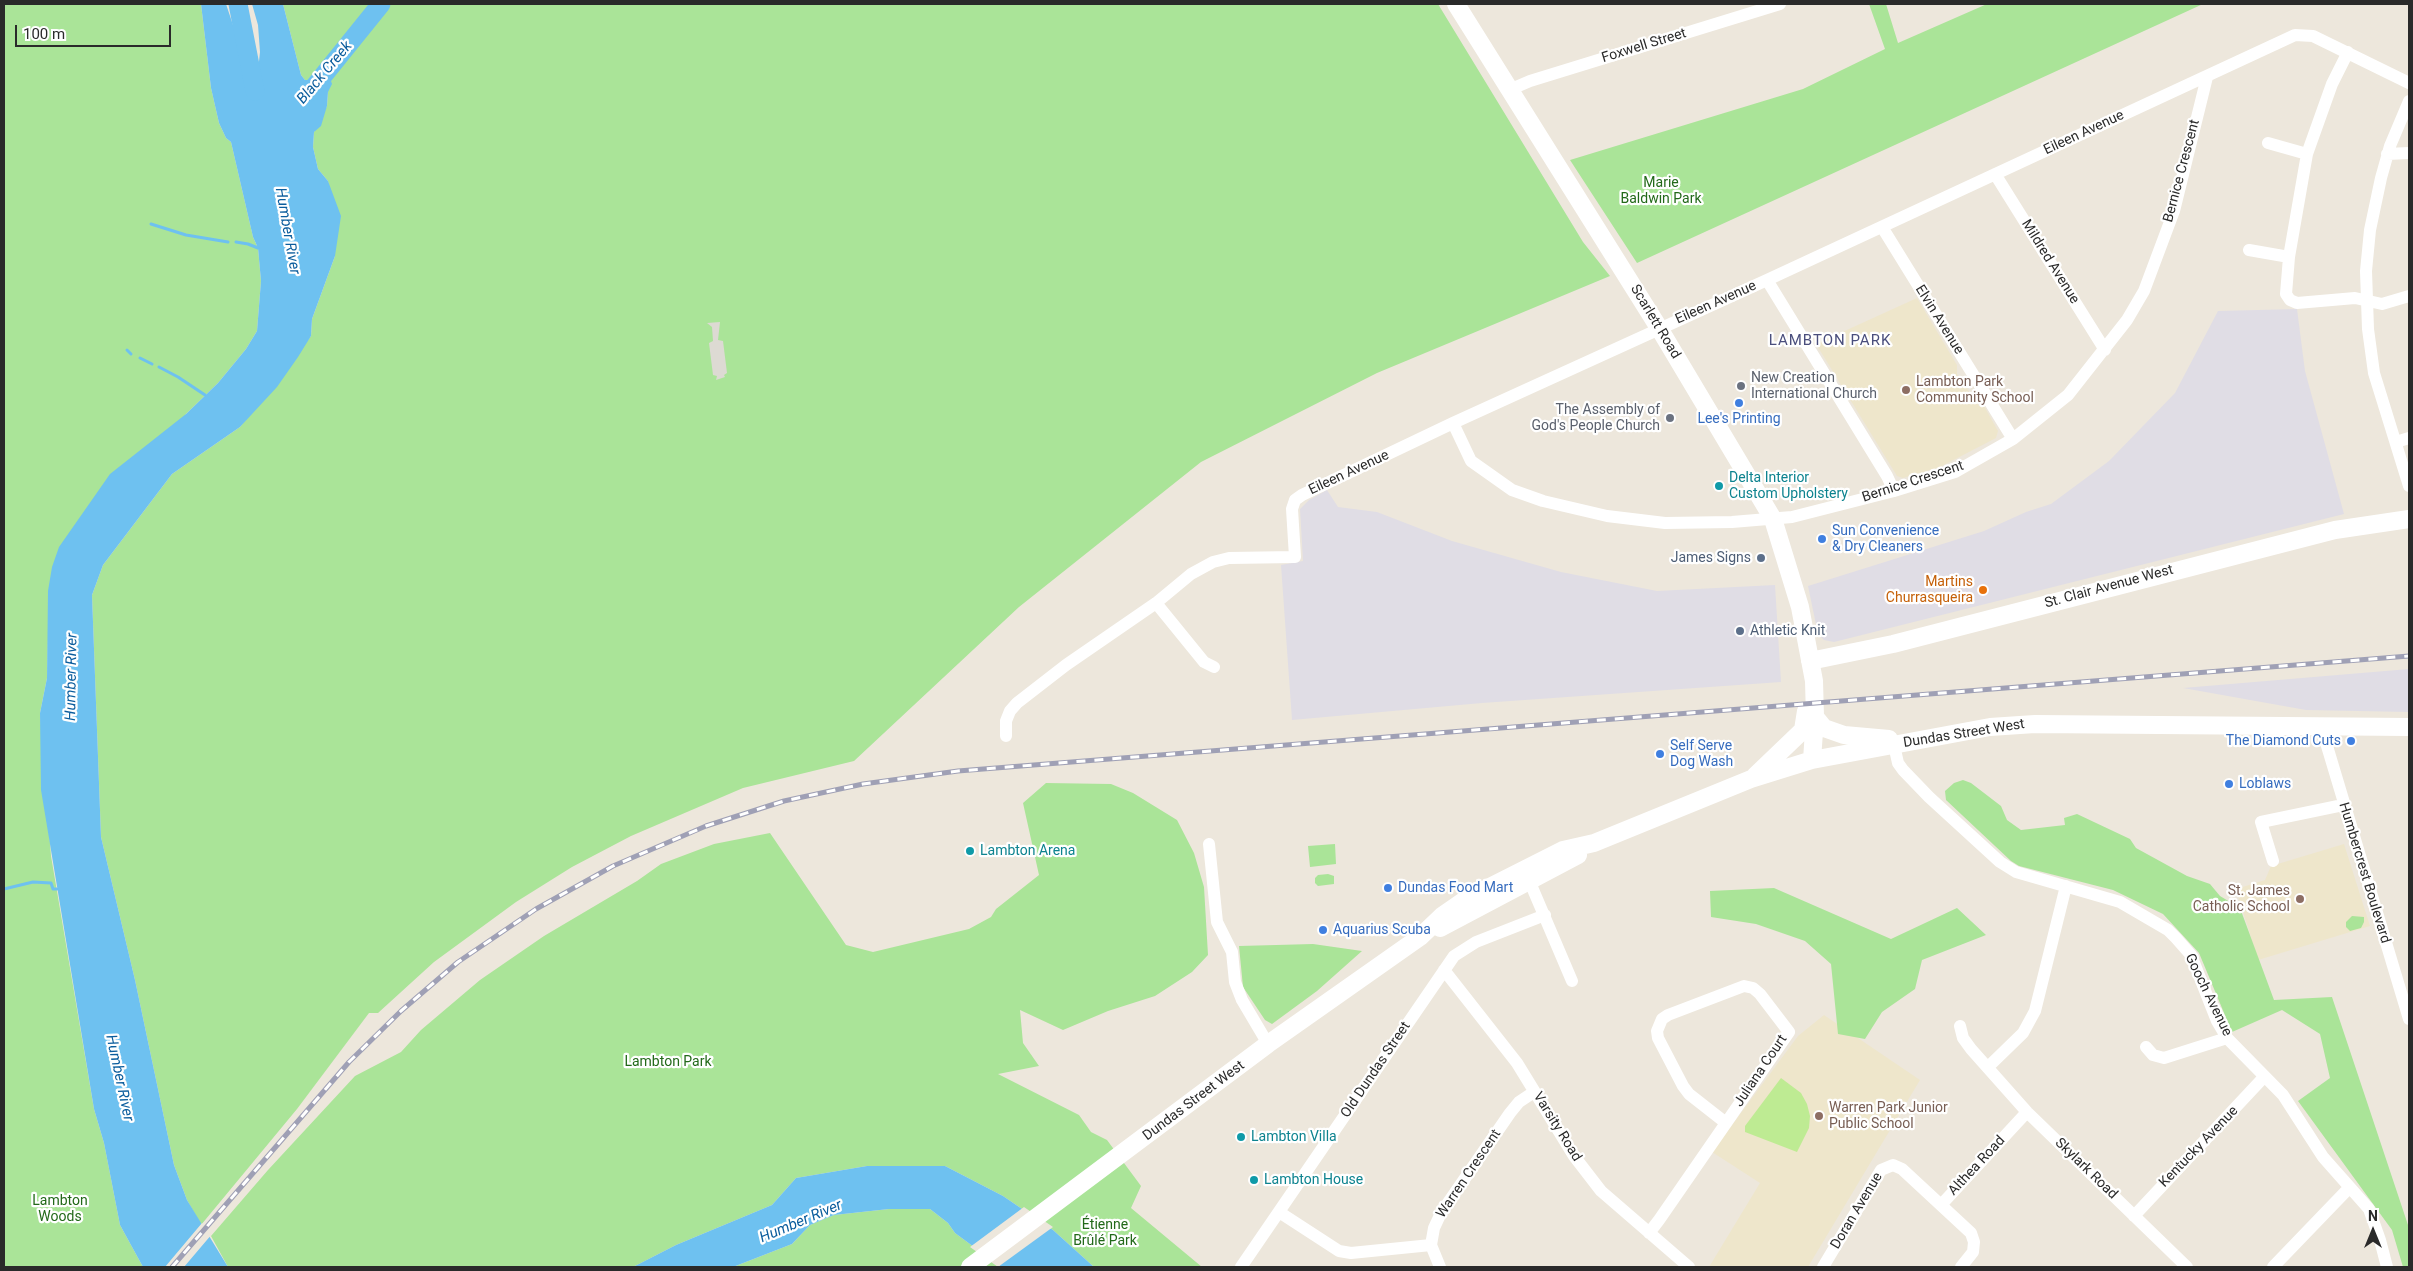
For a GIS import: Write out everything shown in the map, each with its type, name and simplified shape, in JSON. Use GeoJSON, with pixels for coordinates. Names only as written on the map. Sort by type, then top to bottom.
{"type":"FeatureCollection","features":[{"type":"Feature","properties":{"kind":"main road","name":"Scarlett Road"},"geometry":{"type":"LineString","coordinates":[[1456,4],[1659,328],[1773,518],[1800,607],[1814,681],[1815,717],[1812,760]]}},
{"type":"Feature","properties":{"kind":"main road","name":"St. Clair Avenue West"},"geometry":{"type":"LineString","coordinates":[[1810,661],[1893,644],[2335,530],[2409,519]]}},
{"type":"Feature","properties":{"kind":"main road","name":"Scarlett Road"},"geometry":{"type":"LineString","coordinates":[[1751,779],[1803,730],[1807,717],[1805,682],[1810,661]]}},
{"type":"Feature","properties":{"kind":"main road"},"geometry":{"type":"LineString","coordinates":[[1815,717],[1824,728],[1844,735],[1912,742]]}},
{"type":"Feature","properties":{"kind":"main road","name":"Dundas Street West"},"geometry":{"type":"LineString","coordinates":[[970,1267],[1103,1170],[1268,1044],[1420,937],[1450,924],[1526,874],[1575,858],[1594,843],[1751,779],[1812,760],[1990,727],[2035,724],[2409,727]]}},
{"type":"Feature","properties":{"kind":"street","name":"Foxwell Street"},"geometry":{"type":"LineString","coordinates":[[1510,90],[1540,78],[1780,4]]}},
{"type":"Feature","properties":{"kind":"street","name":"Eileen Avenue"},"geometry":{"type":"LineString","coordinates":[[1006,736],[1006,720],[1010,711],[1017,703],[1066,665],[1156,603],[1191,574],[1213,562],[1229,558],[1295,557],[1292,509],[1296,500],[1453,423],[1882,227],[2297,34],[2313,36],[2409,84]]}},
{"type":"Feature","properties":{"kind":"street"},"geometry":{"type":"LineString","coordinates":[[2348,52],[2332,84],[2307,154],[2289,257],[2286,290],[2290,300],[2297,303],[2355,298],[2382,304],[2409,296]]}},
{"type":"Feature","properties":{"kind":"street","name":"Bernice Crescent"},"geometry":{"type":"LineString","coordinates":[[1453,423],[1471,461],[1512,490],[1543,501],[1607,516],[1665,523],[1732,522],[1792,517],[1894,491],[1954,472],[2013,438],[2068,395],[2127,320],[2144,291],[2174,211],[2207,77]]}},
{"type":"Feature","properties":{"kind":"street"},"geometry":{"type":"LineString","coordinates":[[2409,101],[2387,154],[2370,230],[2366,271],[2370,349],[2374,372],[2409,486]]}},
{"type":"Feature","properties":{"kind":"street"},"geometry":{"type":"LineString","coordinates":[[2268,143],[2307,154]]}},
{"type":"Feature","properties":{"kind":"street"},"geometry":{"type":"LineString","coordinates":[[2387,154],[2409,153]]}},
{"type":"Feature","properties":{"kind":"street","name":"Mildred Avenue"},"geometry":{"type":"LineString","coordinates":[[1995,174],[2105,350]]}},
{"type":"Feature","properties":{"kind":"street","name":"Elvin Avenue"},"geometry":{"type":"LineString","coordinates":[[1882,227],[2013,438]]}},
{"type":"Feature","properties":{"kind":"street"},"geometry":{"type":"LineString","coordinates":[[2249,250],[2289,257]]}},
{"type":"Feature","properties":{"kind":"street"},"geometry":{"type":"LineString","coordinates":[[1767,280],[1887,476],[1894,491]]}},
{"type":"Feature","properties":{"kind":"street"},"geometry":{"type":"LineString","coordinates":[[2396,442],[2409,438]]}},
{"type":"Feature","properties":{"kind":"street"},"geometry":{"type":"LineString","coordinates":[[1156,603],[1204,662],[1214,667]]}},
{"type":"Feature","properties":{"kind":"street","name":"Humbercrest Boulevard"},"geometry":{"type":"LineString","coordinates":[[2321,726],[2343,805],[2409,1019]]}},
{"type":"Feature","properties":{"kind":"street","name":"Gooch Avenue"},"geometry":{"type":"LineString","coordinates":[[1894,745],[1898,763],[1903,770],[1929,797],[2000,862],[2016,872],[2120,902],[2168,930],[2176,938],[2191,955],[2217,1021],[2227,1038],[2283,1095],[2323,1156],[2369,1209],[2387,1267]]}},
{"type":"Feature","properties":{"kind":"street"},"geometry":{"type":"LineString","coordinates":[[2273,861],[2261,822],[2343,805]]}},
{"type":"Feature","properties":{"kind":"street"},"geometry":{"type":"LineString","coordinates":[[1209,844],[1217,922],[1232,952],[1235,982],[1239,994],[1268,1044]]}},
{"type":"Feature","properties":{"kind":"street"},"geometry":{"type":"LineString","coordinates":[[1526,874],[1572,981]]}},
{"type":"Feature","properties":{"kind":"street"},"geometry":{"type":"LineString","coordinates":[[1988,1067],[2023,1033],[2032,1019],[2038,1002],[2066,886]]}},
{"type":"Feature","properties":{"kind":"street","name":"Old Dundas Street"},"geometry":{"type":"LineString","coordinates":[[1242,1267],[1444,970],[1461,950],[1545,915]]}},
{"type":"Feature","properties":{"kind":"street","name":"Varsity Road"},"geometry":{"type":"LineString","coordinates":[[1444,970],[1517,1063],[1574,1156],[1601,1191],[1689,1267]]}},
{"type":"Feature","properties":{"kind":"street","name":"Juliana Court"},"geometry":{"type":"LineString","coordinates":[[1649,1233],[1726,1123],[1789,1032],[1760,994],[1753,988],[1744,986],[1668,1015],[1662,1019],[1657,1031],[1658,1038],[1682,1086],[1689,1094],[1726,1123]]}},
{"type":"Feature","properties":{"kind":"street","name":"Skylark Road"},"geometry":{"type":"LineString","coordinates":[[1960,1026],[1968,1044],[2027,1112],[2187,1267]]}},
{"type":"Feature","properties":{"kind":"street"},"geometry":{"type":"LineString","coordinates":[[2146,1047],[2154,1056],[2164,1058],[2227,1038]]}},
{"type":"Feature","properties":{"kind":"street","name":"Kentucky Avenue"},"geometry":{"type":"LineString","coordinates":[[2134,1216],[2264,1077]]}},
{"type":"Feature","properties":{"kind":"street","name":"Warren Crescent"},"geometry":{"type":"LineString","coordinates":[[1431,1245],[1434,1228],[1445,1206],[1510,1113],[1519,1102],[1534,1092]]}},
{"type":"Feature","properties":{"kind":"street","name":"Althea Road"},"geometry":{"type":"LineString","coordinates":[[1961,1267],[1972,1255],[1974,1239],[1969,1230],[1941,1205],[2027,1112]]}},
{"type":"Feature","properties":{"kind":"street","name":"Doran Avenue"},"geometry":{"type":"LineString","coordinates":[[1823,1267],[1873,1182],[1887,1165],[1900,1167],[1941,1205]]}},
{"type":"Feature","properties":{"kind":"street"},"geometry":{"type":"LineString","coordinates":[[2272,1267],[2349,1188]]}},
{"type":"Feature","properties":{"kind":"street"},"geometry":{"type":"LineString","coordinates":[[1279,1212],[1340,1251],[1351,1253],[1431,1245],[1440,1267]]}},
{"type":"Feature","properties":{"kind":"shaded area","name":"Lambton Park Community School"},"geometry":{"type":"Polygon","coordinates":[[[1917,298],[1957,365],[1957,374],[1979,406],[1984,406],[1998,431],[1996,438],[1940,467],[1903,478],[1897,476],[1816,344],[1917,298]]]}},
{"type":"Feature","properties":{"kind":"shaded area"},"geometry":{"type":"Polygon","coordinates":[[[2297,309],[2305,371],[2344,514],[1834,642],[1824,640],[1818,634],[1808,586],[1984,531],[2026,512],[2051,504],[2109,461],[2175,393],[2218,311],[2297,309]]]}},
{"type":"Feature","properties":{"kind":"shaded area"},"geometry":{"type":"Polygon","coordinates":[[[720,322],[718,340],[723,341],[727,373],[724,375],[725,377],[716,380],[717,376],[713,375],[709,343],[713,341],[712,327],[707,323],[720,322]]]}},
{"type":"Feature","properties":{"kind":"shaded area"},"geometry":{"type":"Polygon","coordinates":[[[1327,490],[1338,507],[1377,512],[1452,541],[1561,572],[1657,591],[1775,585],[1781,682],[1482,703],[1292,720],[1281,565],[1303,561],[1300,509],[1309,500],[1327,490]]]}},
{"type":"Feature","properties":{"kind":"shaded area"},"geometry":{"type":"Polygon","coordinates":[[[2409,669],[2409,712],[2306,710],[2183,688],[2409,669]]]}},
{"type":"Feature","properties":{"kind":"shaded area","name":"St. James Catholic School"},"geometry":{"type":"Polygon","coordinates":[[[2344,844],[2370,926],[2258,960],[2236,889],[2265,880],[2271,866],[2344,844]]]}},
{"type":"Feature","properties":{"kind":"shaded area","name":"Warren Park Junior Public School"},"geometry":{"type":"Polygon","coordinates":[[[1824,1015],[1920,1080],[1808,1267],[1709,1267],[1760,1183],[1712,1152],[1798,1036],[1824,1015]]]}},
{"type":"Feature","properties":{"kind":"green space","name":"Lambton Woods"},"geometry":{"type":"Polygon","coordinates":[[[4,4],[201,4],[211,88],[219,123],[226,138],[231,142],[253,237],[258,248],[261,281],[257,331],[246,349],[218,383],[186,414],[48,639],[47,678],[40,713],[51,856],[94,1109],[104,1143],[120,1225],[143,1267],[4,1267],[4,4]]]}},
{"type":"Feature","properties":{"kind":"green space"},"geometry":{"type":"Polygon","coordinates":[[[283,4],[1438,4],[1583,242],[1610,276],[1377,373],[1201,462],[1019,607],[854,761],[743,788],[631,836],[572,867],[516,902],[434,962],[378,1013],[369,1013],[297,1109],[201,1225],[187,1200],[174,1165],[135,980],[101,837],[92,595],[103,565],[172,474],[240,427],[311,336],[312,319],[335,256],[328,181],[318,169],[313,147],[314,132],[327,106],[328,92],[314,72],[308,80],[305,80],[301,75],[283,4]]]}},
{"type":"Feature","properties":{"kind":"green space","name":"Marie Baldwin Park"},"geometry":{"type":"Polygon","coordinates":[[[1869,4],[1886,4],[1898,43],[1987,4],[2203,4],[1637,263],[1570,160],[1803,89],[1885,49],[1869,4]]]}},
{"type":"Feature","properties":{"kind":"green space"},"geometry":{"type":"Polygon","coordinates":[[[1963,780],[1971,783],[2001,806],[2007,820],[2021,830],[2065,825],[2064,818],[2077,814],[2130,839],[2136,848],[2187,876],[2210,884],[2220,896],[2240,908],[2274,1000],[2332,997],[2409,1228],[2409,1267],[2403,1267],[2392,1230],[2298,1101],[2330,1078],[2320,1034],[2282,1010],[2232,1032],[2199,953],[2163,914],[2113,890],[2019,866],[2011,861],[1946,800],[1945,791],[1954,783],[1963,780]]]}},
{"type":"Feature","properties":{"kind":"green space","name":"Lambton Park"},"geometry":{"type":"Polygon","coordinates":[[[1046,783],[1111,784],[1133,793],[1177,820],[1194,853],[1204,887],[1208,955],[1192,972],[1155,996],[1108,1011],[1063,1030],[1020,1010],[1023,1043],[1039,1066],[998,1074],[1079,1115],[1091,1132],[1107,1140],[1141,1186],[1131,1208],[1202,1267],[1094,1267],[1053,1230],[1003,1196],[945,1166],[867,1166],[796,1178],[772,1205],[676,1245],[633,1267],[228,1267],[211,1236],[268,1170],[355,1076],[401,1052],[421,1030],[480,980],[544,936],[637,881],[661,864],[714,844],[770,833],[846,945],[873,952],[969,929],[991,917],[996,909],[1039,875],[1023,803],[1046,783]]]}},
{"type":"Feature","properties":{"kind":"green space"},"geometry":{"type":"Polygon","coordinates":[[[1335,844],[1336,864],[1310,867],[1308,846],[1335,844]]]}},
{"type":"Feature","properties":{"kind":"green space"},"geometry":{"type":"Polygon","coordinates":[[[1328,874],[1334,876],[1334,884],[1318,886],[1315,883],[1315,878],[1318,875],[1328,874]]]}},
{"type":"Feature","properties":{"kind":"green space"},"geometry":{"type":"Polygon","coordinates":[[[1774,888],[1891,939],[1957,908],[1986,935],[1922,960],[1915,989],[1882,1012],[1865,1039],[1838,1034],[1831,964],[1805,941],[1756,924],[1711,917],[1710,891],[1774,888]]]}},
{"type":"Feature","properties":{"kind":"green space"},"geometry":{"type":"Polygon","coordinates":[[[2352,916],[2364,917],[2364,922],[2361,928],[2350,931],[2346,927],[2346,922],[2352,916]]]}},
{"type":"Feature","properties":{"kind":"green space"},"geometry":{"type":"Polygon","coordinates":[[[1313,944],[1362,951],[1317,991],[1272,1024],[1265,1020],[1243,987],[1239,946],[1313,944]]]}},
{"type":"Feature","properties":{"kind":"green space"},"geometry":{"type":"Polygon","coordinates":[[[1781,1078],[1801,1093],[1807,1104],[1810,1116],[1809,1128],[1797,1152],[1745,1132],[1745,1126],[1781,1078]]]}},
{"type":"Feature","properties":{"kind":"green space"},"geometry":{"type":"Polygon","coordinates":[[[889,1209],[930,1209],[948,1223],[955,1233],[1001,1267],[733,1267],[792,1244],[810,1225],[834,1215],[889,1209]]]}},
{"type":"Feature","properties":{"kind":"water"},"geometry":{"type":"Polygon","coordinates":[[[201,4],[226,4],[242,52],[257,80],[260,52],[258,25],[252,4],[283,4],[301,75],[305,80],[308,80],[318,70],[330,78],[332,84],[328,92],[327,106],[321,126],[314,132],[313,147],[318,169],[328,181],[341,216],[335,256],[312,319],[311,336],[298,357],[277,387],[240,427],[172,474],[103,565],[92,595],[101,837],[135,980],[174,1165],[187,1200],[228,1267],[143,1267],[120,1225],[104,1143],[94,1109],[41,790],[40,713],[47,678],[48,591],[52,567],[59,547],[110,474],[186,414],[218,383],[246,349],[257,331],[261,281],[258,248],[253,237],[231,142],[226,138],[219,123],[211,88],[201,4]]]}},
{"type":"Feature","properties":{"kind":"water"},"geometry":{"type":"Polygon","coordinates":[[[867,1166],[945,1166],[1003,1196],[1053,1230],[1094,1267],[1001,1267],[955,1233],[948,1223],[930,1209],[889,1209],[834,1215],[810,1225],[792,1244],[733,1267],[633,1267],[676,1245],[772,1205],[796,1178],[867,1166]]]}},
{"type":"Feature","properties":{"kind":"pier"},"geometry":{"type":"Polygon","coordinates":[[[1024,1207],[1053,1227],[998,1267],[970,1247],[1024,1207]]]}},
{"type":"Feature","properties":{"kind":"pier"},"geometry":{"type":"Polygon","coordinates":[[[202,1223],[212,1234],[184,1267],[165,1267],[202,1223]]]}},
{"type":"Feature","properties":{"kind":"waterway","name":"Humber River"},"geometry":{"type":"LineString","coordinates":[[238,4],[255,91]]}},
{"type":"Feature","properties":{"kind":"waterway","name":"Black Creek"},"geometry":{"type":"LineString","coordinates":[[310,92],[381,4]]}},
{"type":"Feature","properties":{"kind":"waterway"},"geometry":{"type":"LineString","coordinates":[[151,224],[186,235],[228,242]]}},
{"type":"Feature","properties":{"kind":"waterway"},"geometry":{"type":"LineString","coordinates":[[236,242],[258,248]]}},
{"type":"Feature","properties":{"kind":"waterway"},"geometry":{"type":"LineString","coordinates":[[127,350],[131,354]]}},
{"type":"Feature","properties":{"kind":"waterway"},"geometry":{"type":"LineString","coordinates":[[140,358],[152,364]]}},
{"type":"Feature","properties":{"kind":"waterway"},"geometry":{"type":"LineString","coordinates":[[159,367],[205,395]]}},
{"type":"Feature","properties":{"kind":"waterway"},"geometry":{"type":"LineString","coordinates":[[4,889],[33,882],[51,883],[53,889],[57,889]]}},
{"type":"Feature","properties":{"kind":"railway"},"geometry":{"type":"LineString","coordinates":[[172,1267],[349,1062],[401,1011],[458,962],[536,909],[613,866],[706,826],[784,801],[863,784],[958,771],[2409,656]]}},
{"type":"Feature","properties":{"kind":"place","name":"New Creation International Church"},"geometry":{"type":"Point","coordinates":[1741,386]}},
{"type":"Feature","properties":{"kind":"place","name":"Lambton Park Community School"},"geometry":{"type":"Point","coordinates":[1906,390]}},
{"type":"Feature","properties":{"kind":"place","name":"Lee's Printing"},"geometry":{"type":"Point","coordinates":[1739,403]}},
{"type":"Feature","properties":{"kind":"place","name":"The Assembly of God's People Church"},"geometry":{"type":"Point","coordinates":[1670,418]}},
{"type":"Feature","properties":{"kind":"place","name":"Delta Interior Custom Upholstery"},"geometry":{"type":"Point","coordinates":[1719,486]}},
{"type":"Feature","properties":{"kind":"place","name":"Sun Convenience & Dry Cleaners"},"geometry":{"type":"Point","coordinates":[1822,539]}},
{"type":"Feature","properties":{"kind":"place","name":"James Signs"},"geometry":{"type":"Point","coordinates":[1761,558]}},
{"type":"Feature","properties":{"kind":"place","name":"Martins Churrasqueira"},"geometry":{"type":"Point","coordinates":[1983,590]}},
{"type":"Feature","properties":{"kind":"place","name":"Athletic Knit"},"geometry":{"type":"Point","coordinates":[1740,631]}},
{"type":"Feature","properties":{"kind":"place","name":"The Diamond Cuts"},"geometry":{"type":"Point","coordinates":[2351,741]}},
{"type":"Feature","properties":{"kind":"place","name":"Self Serve Dog Wash"},"geometry":{"type":"Point","coordinates":[1660,754]}},
{"type":"Feature","properties":{"kind":"place","name":"Loblaws"},"geometry":{"type":"Point","coordinates":[2229,784]}},
{"type":"Feature","properties":{"kind":"place","name":"Lambton Arena"},"geometry":{"type":"Point","coordinates":[970,851]}},
{"type":"Feature","properties":{"kind":"place","name":"Dundas Food Mart"},"geometry":{"type":"Point","coordinates":[1388,888]}},
{"type":"Feature","properties":{"kind":"place","name":"St. James Catholic School"},"geometry":{"type":"Point","coordinates":[2300,899]}},
{"type":"Feature","properties":{"kind":"place","name":"Aquarius Scuba"},"geometry":{"type":"Point","coordinates":[1323,930]}},
{"type":"Feature","properties":{"kind":"place","name":"Warren Park Junior Public School"},"geometry":{"type":"Point","coordinates":[1819,1116]}},
{"type":"Feature","properties":{"kind":"place","name":"Lambton Villa"},"geometry":{"type":"Point","coordinates":[1241,1137]}},
{"type":"Feature","properties":{"kind":"place","name":"Lambton House"},"geometry":{"type":"Point","coordinates":[1254,1180]}},
{"type":"Feature","properties":{"kind":"district","name":"LAMBTON PARK"},"geometry":{"type":"Point","coordinates":[1830,341]}},
{"type":"Feature","properties":{"kind":"park label","name":"Étienne Brûlé Park"},"geometry":{"type":"Point","coordinates":[1105,1234]}}]}
